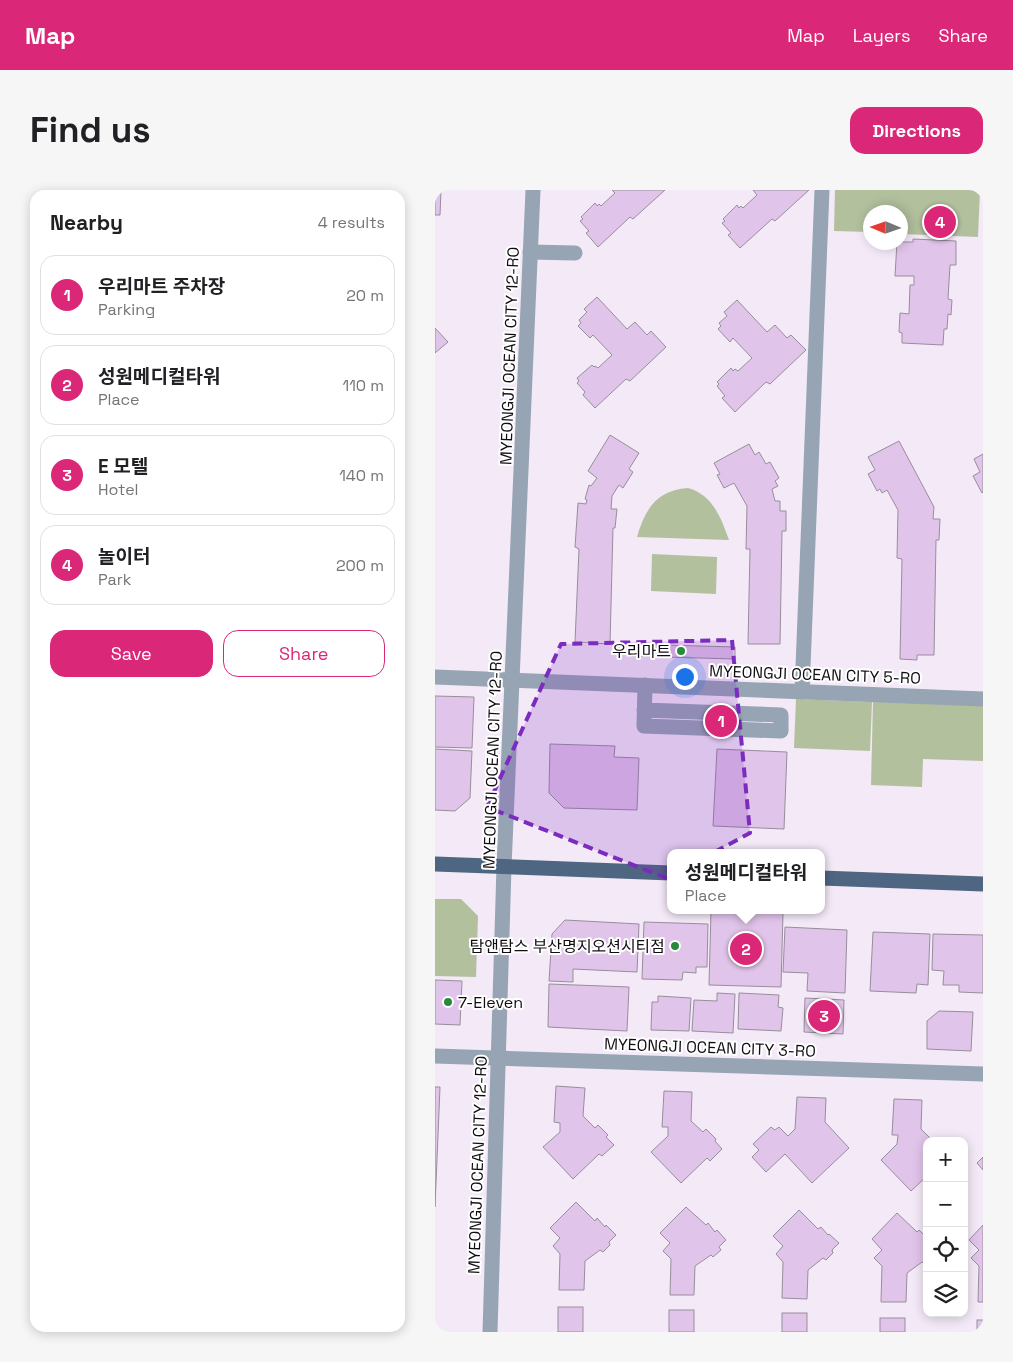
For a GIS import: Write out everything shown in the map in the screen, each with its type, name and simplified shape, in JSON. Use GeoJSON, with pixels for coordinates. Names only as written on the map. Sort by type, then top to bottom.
{"type":"FeatureCollection","features":[{"type":"Feature","properties":{"kind":"main road"},"geometry":{"type":"LineString","coordinates":[[435,864],[667,873]]}},
{"type":"Feature","properties":{"kind":"main road"},"geometry":{"type":"LineString","coordinates":[[825,878],[983,884]]}},
{"type":"Feature","properties":{"kind":"street","name":"MYEONGJI OCEAN CITY 12-RO"},"geometry":{"type":"LineString","coordinates":[[490,1332],[505,866],[533,190]]}},
{"type":"Feature","properties":{"kind":"street"},"geometry":{"type":"LineString","coordinates":[[802,692],[822,190]]}},
{"type":"Feature","properties":{"kind":"street"},"geometry":{"type":"LineString","coordinates":[[530,252],[575,253]]}},
{"type":"Feature","properties":{"kind":"street","name":"MYEONGJI OCEAN CITY 5-RO"},"geometry":{"type":"LineString","coordinates":[[435,677],[983,699]]}},
{"type":"Feature","properties":{"kind":"street"},"geometry":{"type":"LineString","coordinates":[[644,710],[781,715],[781,731],[644,726],[644,710],[645,685]]}},
{"type":"Feature","properties":{"kind":"street","name":"MYEONGJI OCEAN CITY 3-RO"},"geometry":{"type":"LineString","coordinates":[[435,1056],[983,1074]]}},
{"type":"Feature","properties":{"kind":"highlighted area"},"geometry":{"type":"Polygon","coordinates":[[[732,640],[750,833],[666,878],[487,807],[561,644],[732,640]]]}},
{"type":"Feature","properties":{"kind":"green space"},"geometry":{"type":"Polygon","coordinates":[[[835,190],[980,190],[978,237],[908,234],[908,205],[863,205],[863,232],[834,231],[835,190]]]}},
{"type":"Feature","properties":{"kind":"green space"},"geometry":{"type":"Polygon","coordinates":[[[688,488],[704,496],[715,508],[729,540],[637,537],[648,510],[660,497],[688,488]]]}},
{"type":"Feature","properties":{"kind":"green space"},"geometry":{"type":"Polygon","coordinates":[[[652,554],[717,557],[716,594],[651,591],[652,554]]]}},
{"type":"Feature","properties":{"kind":"green space"},"geometry":{"type":"Polygon","coordinates":[[[796,699],[872,702],[870,751],[794,748],[796,699]]]}},
{"type":"Feature","properties":{"kind":"green space"},"geometry":{"type":"Polygon","coordinates":[[[873,701],[983,705],[983,761],[923,759],[922,787],[871,785],[873,701]]]}},
{"type":"Feature","properties":{"kind":"green space"},"geometry":{"type":"Polygon","coordinates":[[[435,899],[461,899],[478,916],[476,977],[435,976],[435,899]]]}},
{"type":"Feature","properties":{"kind":"building"},"geometry":{"type":"Polygon","coordinates":[[[435,190],[441,190],[440,215],[435,215],[435,190]]]}},
{"type":"Feature","properties":{"kind":"building"},"geometry":{"type":"Polygon","coordinates":[[[612,190],[665,190],[633,219],[630,217],[598,247],[586,233],[589,231],[580,221],[583,219],[581,217],[595,203],[597,206],[599,204],[601,206],[615,193],[612,190]]]}},
{"type":"Feature","properties":{"kind":"building"},"geometry":{"type":"Polygon","coordinates":[[[753,190],[809,190],[775,221],[772,219],[740,248],[728,235],[731,233],[722,223],[725,221],[723,219],[737,205],[739,208],[741,206],[743,208],[757,195],[753,190]]]}},
{"type":"Feature","properties":{"kind":"building"},"geometry":{"type":"Polygon","coordinates":[[[913,239],[956,241],[956,265],[950,265],[948,299],[952,300],[951,315],[948,314],[947,329],[944,329],[943,345],[902,343],[902,333],[899,332],[900,313],[909,314],[910,285],[914,285],[914,276],[895,276],[897,250],[908,250],[908,242],[913,242],[913,239]]]}},
{"type":"Feature","properties":{"kind":"building"},"geometry":{"type":"Polygon","coordinates":[[[597,297],[627,329],[635,322],[647,335],[651,331],[666,347],[630,381],[626,379],[595,408],[583,395],[585,392],[577,383],[579,381],[577,378],[592,365],[598,368],[612,355],[593,335],[590,338],[578,326],[581,323],[579,320],[587,312],[584,309],[597,297]]]}},
{"type":"Feature","properties":{"kind":"building"},"geometry":{"type":"Polygon","coordinates":[[[737,300],[767,332],[775,325],[787,338],[791,335],[806,350],[770,384],[766,382],[735,412],[722,398],[725,396],[717,386],[719,384],[717,382],[731,368],[733,371],[735,369],[738,371],[752,358],[733,338],[730,342],[718,329],[721,326],[719,323],[727,316],[724,312],[737,300]]]}},
{"type":"Feature","properties":{"kind":"building"},"geometry":{"type":"Polygon","coordinates":[[[435,328],[448,342],[435,353],[435,328]]]}},
{"type":"Feature","properties":{"kind":"building"},"geometry":{"type":"Polygon","coordinates":[[[610,435],[639,453],[629,469],[633,472],[623,488],[619,485],[612,496],[611,509],[617,509],[615,528],[613,528],[610,644],[575,642],[579,549],[575,547],[578,503],[586,504],[587,500],[585,499],[589,485],[591,486],[597,478],[588,471],[610,435]]]}},
{"type":"Feature","properties":{"kind":"building"},"geometry":{"type":"Polygon","coordinates":[[[899,441],[934,507],[933,519],[940,519],[939,540],[936,540],[934,655],[917,655],[917,660],[900,659],[902,559],[897,558],[898,510],[887,490],[882,493],[880,489],[877,491],[868,474],[875,470],[868,457],[899,441]]]}},
{"type":"Feature","properties":{"kind":"building"},"geometry":{"type":"Polygon","coordinates":[[[749,444],[755,455],[759,452],[766,464],[770,462],[779,478],[775,481],[778,486],[772,489],[775,501],[780,501],[780,511],[786,511],[786,531],[782,531],[780,644],[748,644],[750,549],[746,549],[747,506],[734,483],[724,488],[717,475],[720,474],[714,463],[749,444]]]}},
{"type":"Feature","properties":{"kind":"building"},"geometry":{"type":"Polygon","coordinates":[[[983,454],[982,493],[973,476],[980,472],[974,459],[983,454]]]}},
{"type":"Feature","properties":{"kind":"building","name":"우리마트"},"geometry":{"type":"Polygon","coordinates":[[[628,644],[735,647],[735,659],[628,656],[628,644]]]}},
{"type":"Feature","properties":{"kind":"building"},"geometry":{"type":"Polygon","coordinates":[[[435,696],[474,697],[472,748],[435,747],[435,696]]]}},
{"type":"Feature","properties":{"kind":"building"},"geometry":{"type":"Polygon","coordinates":[[[550,744],[615,746],[614,757],[639,758],[637,810],[564,808],[549,793],[550,744]]]}},
{"type":"Feature","properties":{"kind":"building"},"geometry":{"type":"Polygon","coordinates":[[[435,749],[472,751],[470,798],[455,811],[435,810],[435,749]]]}},
{"type":"Feature","properties":{"kind":"building"},"geometry":{"type":"Polygon","coordinates":[[[717,749],[787,752],[784,829],[713,826],[717,749]]]}},
{"type":"Feature","properties":{"kind":"building"},"geometry":{"type":"Polygon","coordinates":[[[711,914],[783,914],[781,987],[709,985],[711,914]]]}},
{"type":"Feature","properties":{"kind":"building"},"geometry":{"type":"Polygon","coordinates":[[[565,920],[639,924],[637,972],[573,969],[573,982],[549,981],[552,934],[565,920]]]}},
{"type":"Feature","properties":{"kind":"building","name":"탐앤탐스 부산명지오션시티점"},"geometry":{"type":"Polygon","coordinates":[[[644,922],[708,924],[707,967],[696,967],[696,973],[683,972],[682,980],[642,979],[644,922]]]}},
{"type":"Feature","properties":{"kind":"building"},"geometry":{"type":"Polygon","coordinates":[[[785,927],[847,930],[845,993],[807,991],[808,973],[783,972],[785,927]]]}},
{"type":"Feature","properties":{"kind":"building"},"geometry":{"type":"Polygon","coordinates":[[[873,932],[930,934],[928,985],[917,984],[916,993],[870,991],[873,932]]]}},
{"type":"Feature","properties":{"kind":"building"},"geometry":{"type":"Polygon","coordinates":[[[933,934],[983,935],[983,993],[959,992],[959,985],[943,985],[944,971],[932,970],[933,934]]]}},
{"type":"Feature","properties":{"kind":"building","name":"7-Eleven"},"geometry":{"type":"Polygon","coordinates":[[[435,980],[462,981],[460,1025],[435,1024],[435,980]]]}},
{"type":"Feature","properties":{"kind":"building"},"geometry":{"type":"Polygon","coordinates":[[[549,984],[629,987],[627,1031],[548,1027],[549,984]]]}},
{"type":"Feature","properties":{"kind":"building"},"geometry":{"type":"Polygon","coordinates":[[[717,993],[735,994],[733,1033],[692,1031],[694,1000],[717,1001],[717,993]]]}},
{"type":"Feature","properties":{"kind":"building"},"geometry":{"type":"Polygon","coordinates":[[[739,993],[779,995],[778,1007],[783,1008],[781,1031],[738,1029],[739,993]]]}},
{"type":"Feature","properties":{"kind":"building"},"geometry":{"type":"Polygon","coordinates":[[[658,996],[691,998],[689,1031],[651,1030],[652,1002],[658,1002],[658,996]]]}},
{"type":"Feature","properties":{"kind":"building"},"geometry":{"type":"Polygon","coordinates":[[[805,998],[844,1000],[843,1034],[804,1032],[805,998]]]}},
{"type":"Feature","properties":{"kind":"building"},"geometry":{"type":"Polygon","coordinates":[[[939,1011],[973,1012],[971,1051],[927,1049],[927,1021],[939,1011]]]}},
{"type":"Feature","properties":{"kind":"building"},"geometry":{"type":"Polygon","coordinates":[[[556,1086],[585,1088],[583,1116],[595,1128],[598,1125],[608,1135],[606,1137],[614,1145],[602,1156],[599,1154],[573,1179],[543,1147],[560,1132],[560,1123],[554,1122],[556,1086]]]}},
{"type":"Feature","properties":{"kind":"building"},"geometry":{"type":"Polygon","coordinates":[[[435,1087],[440,1087],[435,1207],[435,1087]]]}},
{"type":"Feature","properties":{"kind":"building"},"geometry":{"type":"Polygon","coordinates":[[[664,1091],[692,1092],[691,1121],[703,1132],[706,1129],[716,1139],[715,1141],[722,1149],[710,1161],[707,1158],[681,1183],[651,1152],[668,1136],[668,1127],[662,1127],[664,1091]]]}},
{"type":"Feature","properties":{"kind":"building"},"geometry":{"type":"Polygon","coordinates":[[[797,1097],[826,1098],[825,1122],[849,1148],[812,1183],[785,1154],[766,1172],[752,1157],[759,1150],[753,1144],[771,1127],[775,1130],[779,1127],[788,1136],[795,1129],[797,1097]]]}},
{"type":"Feature","properties":{"kind":"building"},"geometry":{"type":"Polygon","coordinates":[[[894,1099],[922,1100],[921,1129],[929,1137],[923,1137],[923,1180],[911,1191],[881,1160],[897,1144],[898,1135],[892,1135],[894,1099]]]}},
{"type":"Feature","properties":{"kind":"building"},"geometry":{"type":"Polygon","coordinates":[[[983,1157],[983,1170],[977,1163],[983,1157]]]}},
{"type":"Feature","properties":{"kind":"building"},"geometry":{"type":"Polygon","coordinates":[[[576,1202],[595,1221],[597,1218],[616,1235],[603,1252],[600,1250],[585,1261],[584,1290],[559,1290],[560,1254],[553,1246],[560,1238],[550,1228],[576,1202]]]}},
{"type":"Feature","properties":{"kind":"building"},"geometry":{"type":"Polygon","coordinates":[[[686,1207],[706,1225],[708,1223],[715,1232],[717,1230],[726,1240],[719,1247],[721,1250],[713,1257],[711,1255],[695,1266],[694,1295],[670,1295],[671,1259],[663,1251],[670,1243],[660,1233],[686,1207]]]}},
{"type":"Feature","properties":{"kind":"building"},"geometry":{"type":"Polygon","coordinates":[[[799,1210],[818,1229],[821,1227],[839,1243],[826,1260],[823,1258],[808,1270],[807,1299],[782,1298],[783,1262],[776,1254],[783,1246],[773,1236],[799,1210]]]}},
{"type":"Feature","properties":{"kind":"building"},"geometry":{"type":"Polygon","coordinates":[[[897,1213],[917,1232],[919,1230],[923,1234],[923,1263],[907,1273],[906,1302],[881,1302],[882,1266],[874,1258],[882,1250],[872,1239],[897,1213]]]}},
{"type":"Feature","properties":{"kind":"building"},"geometry":{"type":"Polygon","coordinates":[[[983,1225],[983,1302],[978,1302],[979,1266],[971,1258],[979,1250],[969,1240],[983,1225]]]}},
{"type":"Feature","properties":{"kind":"building"},"geometry":{"type":"Polygon","coordinates":[[[558,1307],[583,1307],[583,1332],[558,1332],[558,1307]]]}},
{"type":"Feature","properties":{"kind":"building"},"geometry":{"type":"Polygon","coordinates":[[[669,1310],[694,1310],[694,1332],[669,1332],[669,1310]]]}},
{"type":"Feature","properties":{"kind":"building"},"geometry":{"type":"Polygon","coordinates":[[[782,1313],[807,1313],[807,1332],[782,1332],[782,1313]]]}},
{"type":"Feature","properties":{"kind":"building"},"geometry":{"type":"Polygon","coordinates":[[[880,1318],[905,1318],[905,1332],[880,1332],[880,1318]]]}},
{"type":"Feature","properties":{"kind":"building"},"geometry":{"type":"Polygon","coordinates":[[[977,1320],[983,1320],[983,1332],[977,1332],[977,1320]]]}},
{"type":"Feature","properties":{"kind":"place","name":"놀이터"},"geometry":{"type":"Point","coordinates":[940,222]}},
{"type":"Feature","properties":{"kind":"place","name":"우리마트"},"geometry":{"type":"Point","coordinates":[681,651]}},
{"type":"Feature","properties":{"kind":"place","name":"우리마트 주차장"},"geometry":{"type":"Point","coordinates":[721,721]}},
{"type":"Feature","properties":{"kind":"place","name":"탐앤탐스 부산명지오션시티점"},"geometry":{"type":"Point","coordinates":[675,946]}},
{"type":"Feature","properties":{"kind":"place","name":"성원메디컬타워"},"geometry":{"type":"Point","coordinates":[746,949]}},
{"type":"Feature","properties":{"kind":"place","name":"7-Eleven"},"geometry":{"type":"Point","coordinates":[448,1002]}},
{"type":"Feature","properties":{"kind":"place","name":"E 모텔"},"geometry":{"type":"Point","coordinates":[824,1016]}}]}
